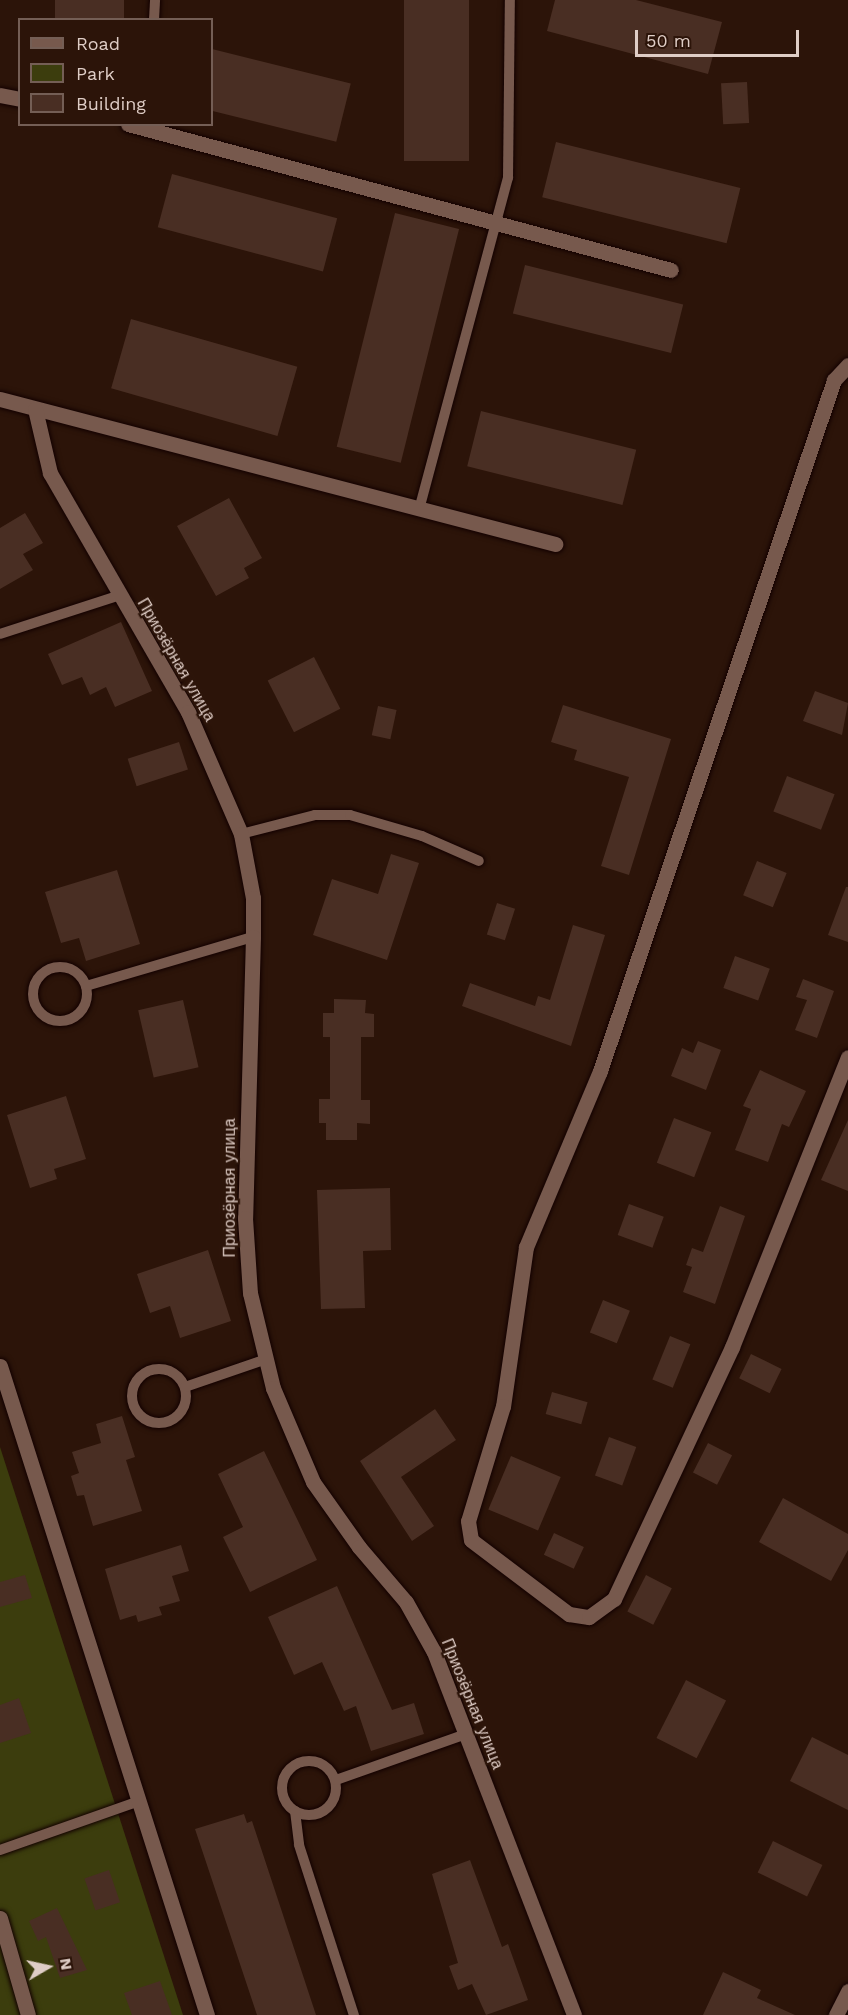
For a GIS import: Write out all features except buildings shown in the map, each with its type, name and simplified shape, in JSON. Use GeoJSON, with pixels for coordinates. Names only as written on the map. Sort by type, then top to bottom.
{"type":"FeatureCollection","features":[{"type":"Feature","properties":{"kind":"street"},"geometry":{"type":"LineString","coordinates":[[0,94],[18,98]]}},
{"type":"Feature","properties":{"kind":"street"},"geometry":{"type":"LineString","coordinates":[[149,127],[671,270]]}},
{"type":"Feature","properties":{"kind":"street"},"geometry":{"type":"LineString","coordinates":[[848,365],[834,380],[600,1071],[526,1247],[503,1406],[468,1521],[471,1540],[569,1614],[589,1617],[614,1599],[732,1347],[848,1057]]}},
{"type":"Feature","properties":{"kind":"street"},"geometry":{"type":"LineString","coordinates":[[0,399],[420,506],[555,544]]}},
{"type":"Feature","properties":{"kind":"street","name":"Приозёрная улица"},"geometry":{"type":"LineString","coordinates":[[35,408],[50,473],[118,596],[188,712],[241,834],[253,898],[245,1218],[250,1293],[273,1388],[314,1482],[359,1547],[406,1602],[434,1652],[574,2015]]}},
{"type":"Feature","properties":{"kind":"street"},"geometry":{"type":"LineString","coordinates":[[0,1366],[207,2015]]}},
{"type":"Feature","properties":{"kind":"street"},"geometry":{"type":"LineString","coordinates":[[0,1918],[28,2015]]}},
{"type":"Feature","properties":{"kind":"street"},"geometry":{"type":"LineString","coordinates":[[836,2015],[848,1991]]}},
{"type":"Feature","properties":{"kind":"lane"},"geometry":{"type":"LineString","coordinates":[[154,18],[155,0]]}},
{"type":"Feature","properties":{"kind":"lane"},"geometry":{"type":"LineString","coordinates":[[420,506],[508,178],[510,0]]}},
{"type":"Feature","properties":{"kind":"lane"},"geometry":{"type":"LineString","coordinates":[[0,634],[118,596]]}},
{"type":"Feature","properties":{"kind":"lane"},"geometry":{"type":"LineString","coordinates":[[241,834],[315,815],[350,815],[422,836],[479,861]]}},
{"type":"Feature","properties":{"kind":"lane"},"geometry":{"type":"LineString","coordinates":[[86,986],[253,937]]}},
{"type":"Feature","properties":{"kind":"lane"},"geometry":{"type":"LineString","coordinates":[[57,966],[75,971],[86,986],[86,1004],[73,1018],[45,1017],[34,1002],[40,975],[57,966]]}},
{"type":"Feature","properties":{"kind":"lane"},"geometry":{"type":"LineString","coordinates":[[185,1388],[267,1359]]}},
{"type":"Feature","properties":{"kind":"lane"},"geometry":{"type":"LineString","coordinates":[[146,1371],[173,1373],[185,1388],[184,1406],[162,1423],[144,1419],[132,1404],[133,1385],[146,1371]]}},
{"type":"Feature","properties":{"kind":"lane"},"geometry":{"type":"LineString","coordinates":[[336,1780],[466,1734]]}},
{"type":"Feature","properties":{"kind":"lane"},"geometry":{"type":"LineString","coordinates":[[336,1780],[324,1765],[297,1764],[282,1787],[295,1811],[299,1845],[354,2015]]}},
{"type":"Feature","properties":{"kind":"lane"},"geometry":{"type":"LineString","coordinates":[[295,1811],[313,1815],[329,1807],[336,1780]]}},
{"type":"Feature","properties":{"kind":"lane"},"geometry":{"type":"LineString","coordinates":[[0,1850],[139,1801]]}},
{"type":"Feature","properties":{"kind":"green space"},"geometry":{"type":"Polygon","coordinates":[[[0,1447],[183,2015],[0,2015],[0,1447]]]}}]}
